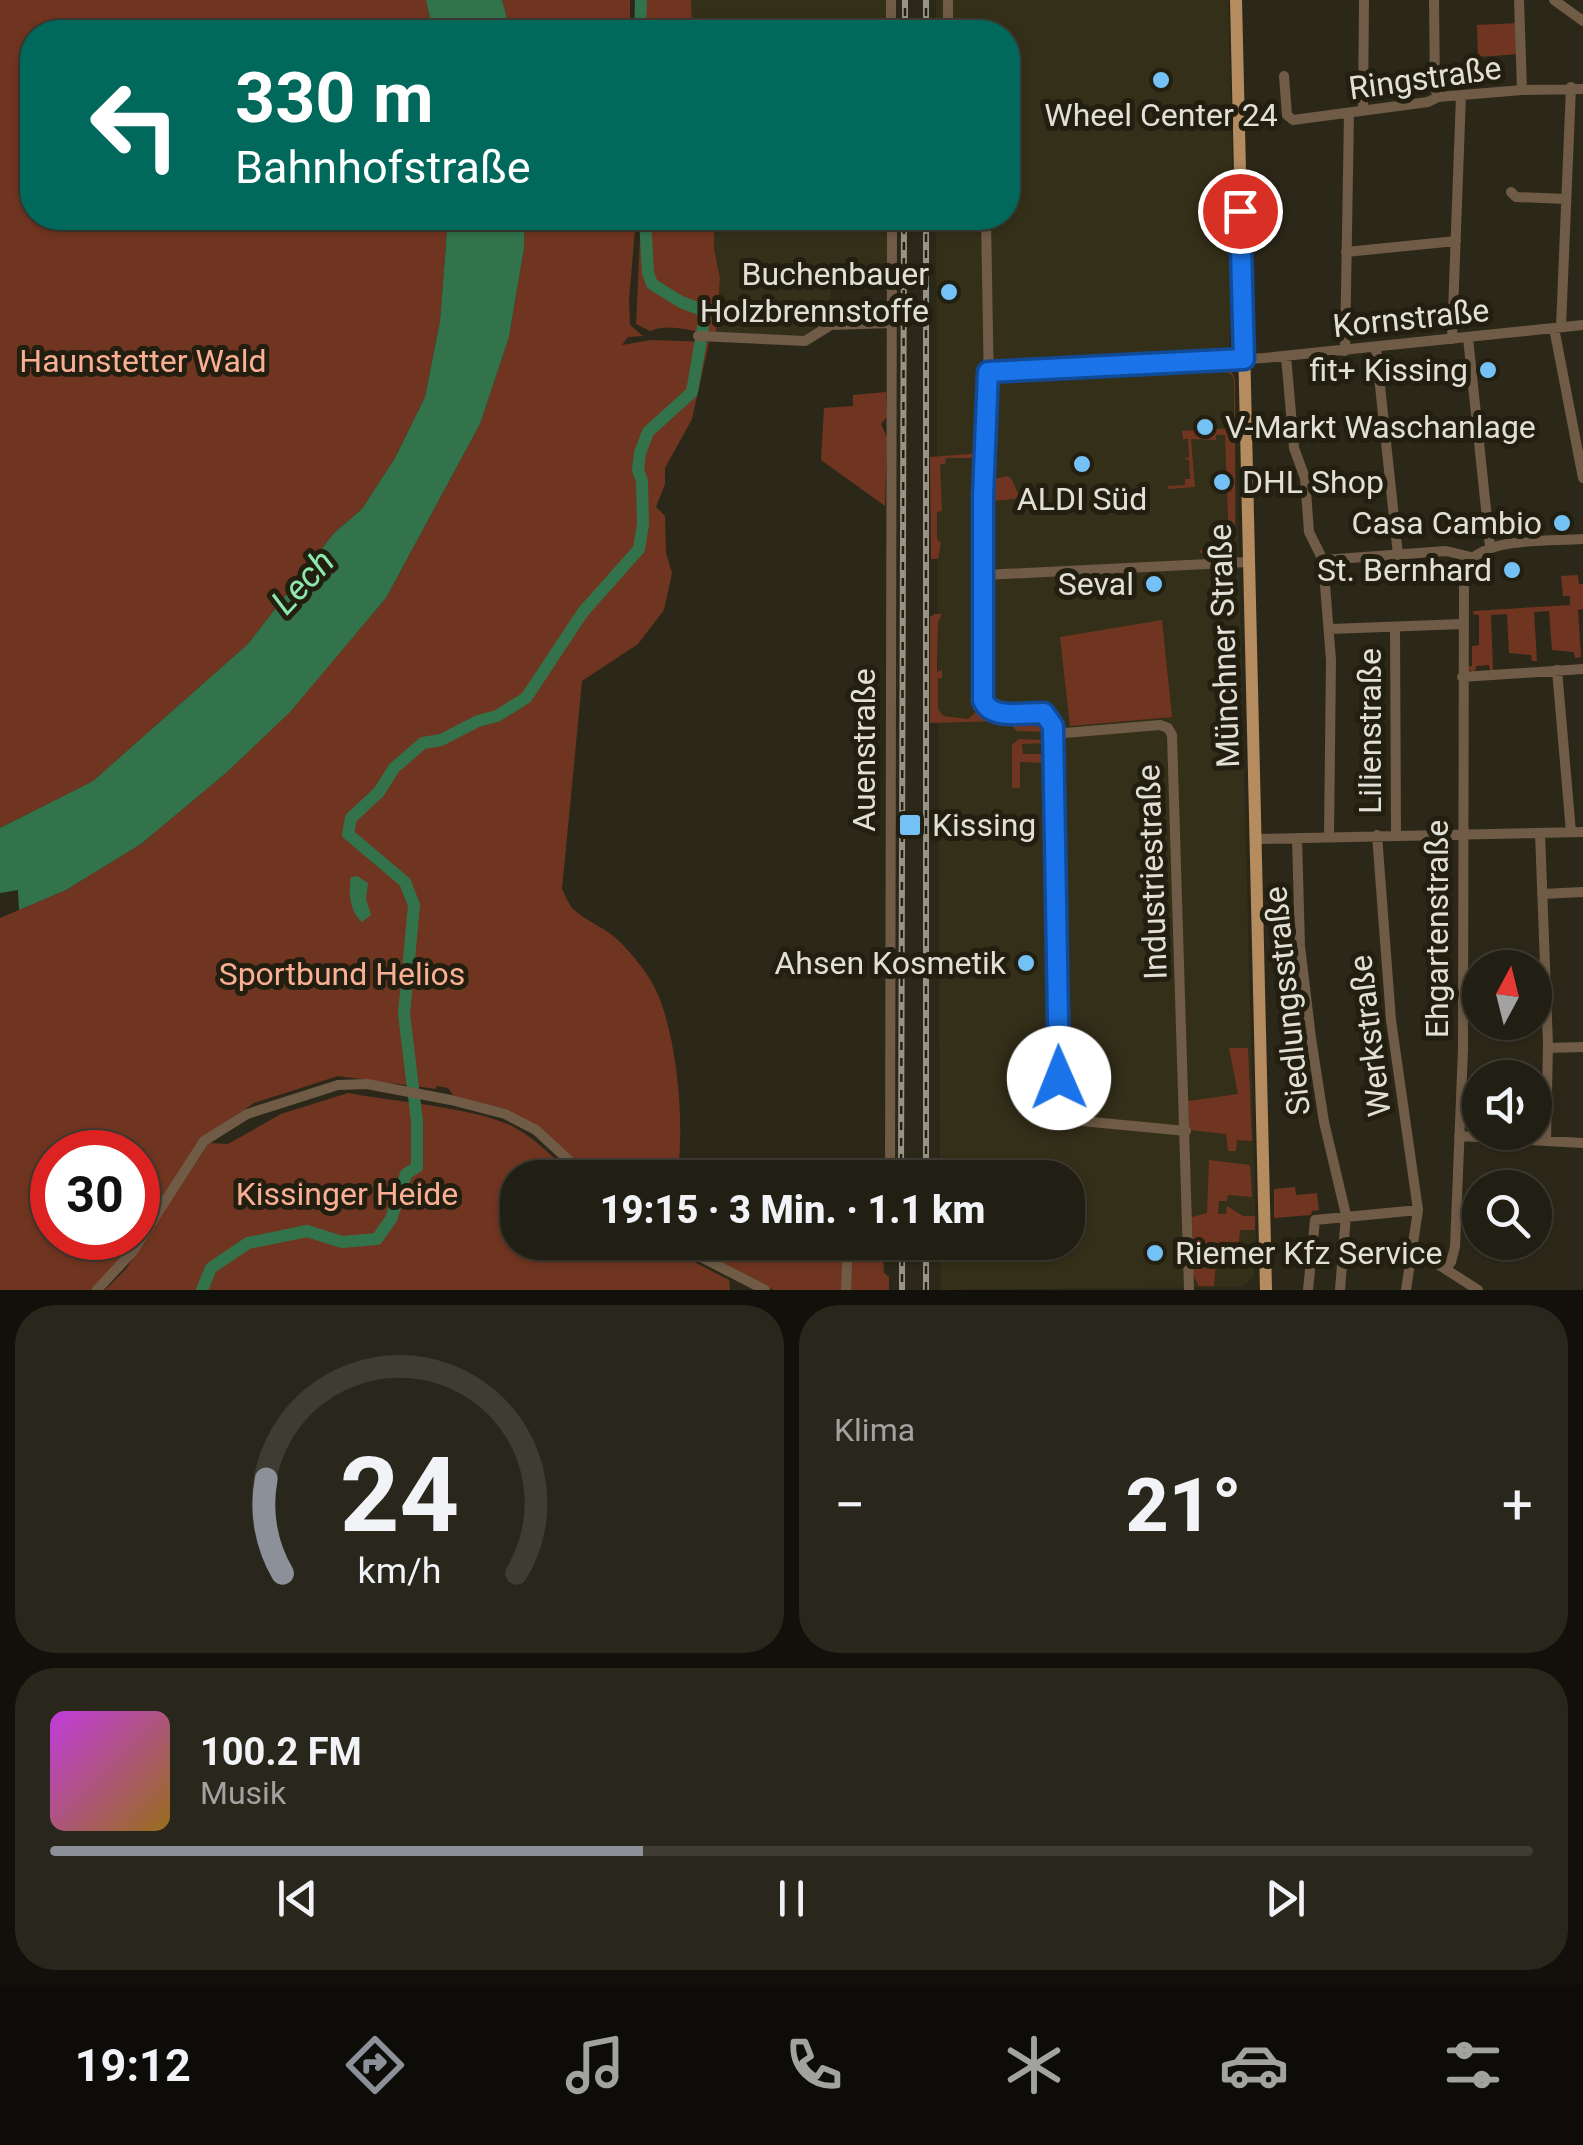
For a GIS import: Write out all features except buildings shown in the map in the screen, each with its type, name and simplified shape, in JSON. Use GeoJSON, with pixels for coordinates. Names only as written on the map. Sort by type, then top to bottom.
{"type":"FeatureCollection","features":[{"type":"Feature","properties":{"kind":"main road","name":"Münchner Straße"},"geometry":{"type":"LineString","coordinates":[[1236,0],[1266,1290]]}},
{"type":"Feature","properties":{"kind":"street"},"geometry":{"type":"LineString","coordinates":[[1364,0],[1364,111]]}},
{"type":"Feature","properties":{"kind":"street"},"geometry":{"type":"LineString","coordinates":[[1434,0],[1434,88],[1438,97]]}},
{"type":"Feature","properties":{"kind":"street","name":"Ringstraße"},"geometry":{"type":"LineString","coordinates":[[1284,76],[1289,118],[1299,120],[1428,102],[1438,97],[1522,90],[1519,0]]}},
{"type":"Feature","properties":{"kind":"street"},"geometry":{"type":"LineString","coordinates":[[1554,0],[1583,21]]}},
{"type":"Feature","properties":{"kind":"street"},"geometry":{"type":"LineString","coordinates":[[1522,90],[1577,88],[1558,328],[1583,478]]}},
{"type":"Feature","properties":{"kind":"street"},"geometry":{"type":"LineString","coordinates":[[1452,339],[1461,95]]}},
{"type":"Feature","properties":{"kind":"street"},"geometry":{"type":"LineString","coordinates":[[1345,351],[1349,113]]}},
{"type":"Feature","properties":{"kind":"street"},"geometry":{"type":"LineString","coordinates":[[1511,192],[1516,197],[1566,199]]}},
{"type":"Feature","properties":{"kind":"street","name":"Auenstraße"},"geometry":{"type":"LineString","coordinates":[[890,1160],[892,230]]}},
{"type":"Feature","properties":{"kind":"street"},"geometry":{"type":"LineString","coordinates":[[986,230],[983,700],[993,712],[1044,713],[1052,721],[1059,1109],[1071,1120],[1186,1130]]}},
{"type":"Feature","properties":{"kind":"street"},"geometry":{"type":"LineString","coordinates":[[1346,252],[1456,241]]}},
{"type":"Feature","properties":{"kind":"street"},"geometry":{"type":"LineString","coordinates":[[703,336],[805,341],[831,325],[892,323]]}},
{"type":"Feature","properties":{"kind":"street","name":"Kornstraße"},"geometry":{"type":"LineString","coordinates":[[988,372],[1286,356],[1583,325]]}},
{"type":"Feature","properties":{"kind":"street"},"geometry":{"type":"LineString","coordinates":[[1468,338],[1490,547]]}},
{"type":"Feature","properties":{"kind":"street"},"geometry":{"type":"LineString","coordinates":[[1376,348],[1398,555]]}},
{"type":"Feature","properties":{"kind":"street"},"geometry":{"type":"LineString","coordinates":[[1286,356],[1294,448],[1305,478],[1310,532],[1323,560],[1330,629],[1329,836]]}},
{"type":"Feature","properties":{"kind":"street"},"geometry":{"type":"LineString","coordinates":[[1323,560],[1448,552],[1471,556],[1490,547],[1583,540]]}},
{"type":"Feature","properties":{"kind":"street","name":"Ehgartenstraße"},"geometry":{"type":"LineString","coordinates":[[1446,1268],[1454,1254],[1463,1049],[1462,586],[1471,556]]}},
{"type":"Feature","properties":{"kind":"street"},"geometry":{"type":"LineString","coordinates":[[983,576],[1248,562]]}},
{"type":"Feature","properties":{"kind":"street"},"geometry":{"type":"LineString","coordinates":[[1330,629],[1462,624]]}},
{"type":"Feature","properties":{"kind":"street","name":"Lilienstraße"},"geometry":{"type":"LineString","coordinates":[[1395,627],[1396,835]]}},
{"type":"Feature","properties":{"kind":"street"},"geometry":{"type":"LineString","coordinates":[[1462,677],[1583,668]]}},
{"type":"Feature","properties":{"kind":"street"},"geometry":{"type":"LineString","coordinates":[[1257,839],[1577,832],[1557,670]]}},
{"type":"Feature","properties":{"kind":"street","name":"Industriestraße"},"geometry":{"type":"LineString","coordinates":[[1053,734],[1160,725],[1172,735],[1189,1290]]}},
{"type":"Feature","properties":{"kind":"street"},"geometry":{"type":"LineString","coordinates":[[1540,833],[1545,1060]]}},
{"type":"Feature","properties":{"kind":"street","name":"Werkstraße"},"geometry":{"type":"LineString","coordinates":[[1377,835],[1389,1004],[1418,1210],[1406,1290]]}},
{"type":"Feature","properties":{"kind":"street","name":"Siedlungsstraße"},"geometry":{"type":"LineString","coordinates":[[1297,838],[1300,946],[1313,1050],[1324,1122],[1346,1215],[1340,1290]]}},
{"type":"Feature","properties":{"kind":"street"},"geometry":{"type":"LineString","coordinates":[[1542,894],[1583,892]]}},
{"type":"Feature","properties":{"kind":"street"},"geometry":{"type":"LineString","coordinates":[[1545,1046],[1583,1047]]}},
{"type":"Feature","properties":{"kind":"street"},"geometry":{"type":"LineString","coordinates":[[97,1290],[134,1250],[200,1145],[226,1124],[258,1110],[338,1085],[367,1084],[482,1108],[536,1130],[568,1160]]}},
{"type":"Feature","properties":{"kind":"street"},"geometry":{"type":"LineString","coordinates":[[1552,1142],[1583,1143]]}},
{"type":"Feature","properties":{"kind":"street"},"geometry":{"type":"LineString","coordinates":[[1308,1290],[1315,1220],[1418,1210]]}},
{"type":"Feature","properties":{"kind":"street"},"geometry":{"type":"LineString","coordinates":[[1412,1257],[1446,1268],[1478,1290]]}},
{"type":"Feature","properties":{"kind":"street"},"geometry":{"type":"LineString","coordinates":[[706,1260],[764,1290]]}},
{"type":"Feature","properties":{"kind":"street"},"geometry":{"type":"LineString","coordinates":[[846,1290],[847,1260]]}},
{"type":"Feature","properties":{"kind":"shaded area"},"geometry":{"type":"Polygon","coordinates":[[[691,0],[887,0],[887,20],[691,20],[691,0]]]}},
{"type":"Feature","properties":{"kind":"shaded area"},"geometry":{"type":"Polygon","coordinates":[[[936,0],[1228,0],[1236,294],[1228,349],[1234,379],[1256,1240],[1254,1277],[1242,1287],[941,1290],[941,1260],[1085,1260],[1085,1160],[940,1160],[936,230],[1020,230],[1020,20],[936,20],[936,0]]]}},
{"type":"Feature","properties":{"kind":"shaded area"},"geometry":{"type":"Polygon","coordinates":[[[714,230],[887,230],[887,274],[832,274],[829,323],[803,338],[716,334],[720,278],[714,230]]]}},
{"type":"Feature","properties":{"kind":"green space","name":"Haunstetter Wald"},"geometry":{"type":"Polygon","coordinates":[[[0,0],[426,0],[430,20],[20,20],[20,230],[447,230],[440,321],[425,397],[395,458],[362,509],[334,533],[248,644],[93,781],[0,828],[0,0]]]}},
{"type":"Feature","properties":{"kind":"green space"},"geometry":{"type":"Polygon","coordinates":[[[502,0],[630,0],[630,20],[508,20],[502,0]]]}},
{"type":"Feature","properties":{"kind":"green space"},"geometry":{"type":"Polygon","coordinates":[[[643,0],[691,0],[692,20],[643,20],[643,0]]]}},
{"type":"Feature","properties":{"kind":"green space"},"geometry":{"type":"Polygon","coordinates":[[[1519,23],[1520,54],[1478,57],[1477,25],[1519,23]]]}},
{"type":"Feature","properties":{"kind":"green space","name":"Sportbund Helios"},"geometry":{"type":"Polygon","coordinates":[[[525,230],[635,230],[630,325],[643,336],[628,337],[622,345],[651,340],[709,342],[692,419],[665,468],[665,484],[656,507],[665,516],[666,553],[672,573],[664,610],[638,644],[582,681],[562,889],[573,909],[611,934],[628,951],[658,995],[671,1036],[678,1085],[679,1160],[575,1160],[534,1126],[504,1113],[459,1103],[448,1088],[338,1076],[254,1103],[203,1137],[160,1202],[160,1130],[30,1130],[30,1260],[121,1260],[92,1290],[0,1290],[0,918],[66,890],[141,844],[226,773],[289,712],[386,598],[480,424],[509,337],[525,230]]]}},
{"type":"Feature","properties":{"kind":"green space"},"geometry":{"type":"Polygon","coordinates":[[[640,230],[645,230],[648,282],[670,297],[675,294],[654,282],[651,275],[649,230],[714,230],[720,278],[716,334],[674,328],[650,331],[636,324],[640,230]]]}},
{"type":"Feature","properties":{"kind":"green space"},"geometry":{"type":"Polygon","coordinates":[[[1230,369],[1235,379],[1235,537],[1228,549],[1200,553],[1229,547],[1225,435],[1216,435],[1216,440],[1191,439],[1195,487],[1167,486],[1185,485],[1185,479],[1190,479],[1189,460],[1184,459],[1189,457],[1188,439],[1183,439],[1182,431],[1234,428],[1234,379],[1221,370],[1164,376],[1164,371],[1230,369]]]}},
{"type":"Feature","properties":{"kind":"green space"},"geometry":{"type":"Polygon","coordinates":[[[886,392],[887,417],[881,424],[887,438],[885,506],[821,460],[824,408],[853,406],[853,395],[886,392]]]}},
{"type":"Feature","properties":{"kind":"green space"},"geometry":{"type":"Polygon","coordinates":[[[982,453],[981,463],[978,458],[946,458],[945,464],[940,464],[942,511],[937,512],[937,539],[941,543],[938,559],[931,559],[930,457],[982,453]]]}},
{"type":"Feature","properties":{"kind":"green space"},"geometry":{"type":"Polygon","coordinates":[[[1007,476],[1018,493],[1053,496],[990,501],[991,480],[1007,476]]]}},
{"type":"Feature","properties":{"kind":"green space"},"geometry":{"type":"Polygon","coordinates":[[[1578,575],[1579,584],[1583,584],[1583,609],[1578,610],[1581,657],[1575,658],[1574,652],[1552,650],[1549,611],[1534,612],[1537,661],[1532,661],[1531,655],[1509,653],[1507,614],[1491,615],[1493,670],[1489,665],[1476,666],[1475,672],[1468,670],[1472,666],[1472,646],[1479,645],[1479,615],[1473,611],[1570,605],[1570,596],[1563,596],[1561,576],[1578,575]]]}},
{"type":"Feature","properties":{"kind":"green space"},"geometry":{"type":"Polygon","coordinates":[[[942,614],[938,622],[937,672],[942,670],[942,678],[938,678],[938,709],[943,716],[968,719],[977,711],[977,704],[986,714],[1008,720],[1040,718],[1047,732],[1017,731],[1007,721],[930,723],[930,617],[942,614]]]}},
{"type":"Feature","properties":{"kind":"green space"},"geometry":{"type":"Polygon","coordinates":[[[1162,620],[1172,717],[1070,726],[1060,637],[1162,620]]]}},
{"type":"Feature","properties":{"kind":"green space"},"geometry":{"type":"Polygon","coordinates":[[[1019,739],[1044,740],[1046,743],[1022,744],[1023,754],[1042,754],[1044,763],[1020,762],[1020,788],[1012,788],[1012,745],[1019,739]]]}},
{"type":"Feature","properties":{"kind":"green space"},"geometry":{"type":"Polygon","coordinates":[[[1229,1048],[1248,1048],[1252,1141],[1237,1140],[1236,1151],[1228,1151],[1226,1134],[1189,1130],[1188,1101],[1238,1094],[1229,1048]]]}},
{"type":"Feature","properties":{"kind":"green space","name":"Kissinger Heide"},"geometry":{"type":"Polygon","coordinates":[[[348,1093],[477,1114],[512,1126],[556,1160],[500,1160],[500,1260],[691,1260],[729,1280],[730,1290],[105,1290],[132,1260],[160,1260],[160,1217],[209,1143],[228,1144],[281,1114],[348,1093]]]}},
{"type":"Feature","properties":{"kind":"green space"},"geometry":{"type":"Polygon","coordinates":[[[1209,1160],[1250,1165],[1252,1197],[1228,1195],[1227,1201],[1219,1201],[1218,1214],[1226,1214],[1227,1206],[1243,1216],[1255,1216],[1255,1230],[1240,1230],[1239,1242],[1218,1243],[1214,1286],[1199,1286],[1193,1275],[1192,1217],[1207,1213],[1209,1160]]]}},
{"type":"Feature","properties":{"kind":"green space"},"geometry":{"type":"Polygon","coordinates":[[[1295,1187],[1296,1195],[1317,1193],[1319,1210],[1311,1215],[1274,1218],[1274,1189],[1295,1187]]]}},
{"type":"Feature","properties":{"kind":"green space"},"geometry":{"type":"Polygon","coordinates":[[[713,1260],[843,1260],[842,1290],[774,1290],[713,1260]]]}},
{"type":"Feature","properties":{"kind":"green space"},"geometry":{"type":"Polygon","coordinates":[[[851,1260],[883,1260],[889,1290],[850,1290],[851,1260]]]}},
{"type":"Feature","properties":{"kind":"water"},"geometry":{"type":"Polygon","coordinates":[[[426,0],[502,0],[508,20],[430,20],[426,0]]]}},
{"type":"Feature","properties":{"kind":"water","name":"Lech"},"geometry":{"type":"Polygon","coordinates":[[[447,230],[525,230],[509,337],[480,424],[386,598],[290,712],[226,773],[141,844],[66,890],[19,910],[18,890],[0,893],[0,828],[93,781],[248,644],[334,533],[362,509],[395,458],[425,397],[440,321],[447,230]]]}},
{"type":"Feature","properties":{"kind":"water"},"geometry":{"type":"Polygon","coordinates":[[[351,877],[368,883],[366,899],[371,915],[362,922],[352,907],[350,895],[351,877]]]}},
{"type":"Feature","properties":{"kind":"waterway"},"geometry":{"type":"LineString","coordinates":[[640,20],[641,0]]}},
{"type":"Feature","properties":{"kind":"waterway"},"geometry":{"type":"LineString","coordinates":[[202,1290],[211,1268],[248,1243],[307,1231],[342,1242],[377,1239],[391,1219],[406,1174],[417,1167],[417,1121],[404,1014],[414,905],[405,882],[348,834],[351,818],[379,792],[394,768],[423,743],[441,740],[497,716],[526,698],[583,612],[639,549],[643,524],[640,453],[648,432],[692,392],[705,316],[700,309],[652,284],[646,230]]}},
{"type":"Feature","properties":{"kind":"railway"},"geometry":{"type":"LineString","coordinates":[[905,0],[905,20]]}},
{"type":"Feature","properties":{"kind":"railway"},"geometry":{"type":"LineString","coordinates":[[926,0],[926,20]]}},
{"type":"Feature","properties":{"kind":"railway"},"geometry":{"type":"LineString","coordinates":[[901,1160],[904,230]]}},
{"type":"Feature","properties":{"kind":"railway"},"geometry":{"type":"LineString","coordinates":[[926,230],[926,1160]]}},
{"type":"Feature","properties":{"kind":"railway"},"geometry":{"type":"LineString","coordinates":[[902,1260],[902,1290]]}},
{"type":"Feature","properties":{"kind":"railway"},"geometry":{"type":"LineString","coordinates":[[926,1260],[926,1290]]}},
{"type":"Feature","properties":{"kind":"place","name":"Wheel Center 24"},"geometry":{"type":"Point","coordinates":[1161,80]}},
{"type":"Feature","properties":{"kind":"place","name":"Buchenbauer Holzbrennstoffe"},"geometry":{"type":"Point","coordinates":[949,292]}},
{"type":"Feature","properties":{"kind":"place","name":"fit+ Kissing"},"geometry":{"type":"Point","coordinates":[1488,370]}},
{"type":"Feature","properties":{"kind":"place","name":"V-Markt Waschanlage"},"geometry":{"type":"Point","coordinates":[1205,427]}},
{"type":"Feature","properties":{"kind":"place","name":"ALDI Süd"},"geometry":{"type":"Point","coordinates":[1082,464]}},
{"type":"Feature","properties":{"kind":"place","name":"DHL Shop"},"geometry":{"type":"Point","coordinates":[1222,482]}},
{"type":"Feature","properties":{"kind":"place","name":"Casa Cambio"},"geometry":{"type":"Point","coordinates":[1562,523]}},
{"type":"Feature","properties":{"kind":"place","name":"St. Bernhard"},"geometry":{"type":"Point","coordinates":[1512,570]}},
{"type":"Feature","properties":{"kind":"place","name":"Seval"},"geometry":{"type":"Point","coordinates":[1154,584]}},
{"type":"Feature","properties":{"kind":"place","name":"Kissing"},"geometry":{"type":"Point","coordinates":[910,825]}},
{"type":"Feature","properties":{"kind":"place","name":"Ahsen Kosmetik"},"geometry":{"type":"Point","coordinates":[1026,963]}},
{"type":"Feature","properties":{"kind":"place","name":"Riemer Kfz Service"},"geometry":{"type":"Point","coordinates":[1155,1253]}},
{"type":"Feature","properties":{"kind":"route"},"geometry":{"type":"LineString","coordinates":[[1059,1078],[1053,726],[1047,714],[993,712],[983,700],[983,496],[988,372],[1244,359],[1240,211]]}}]}
